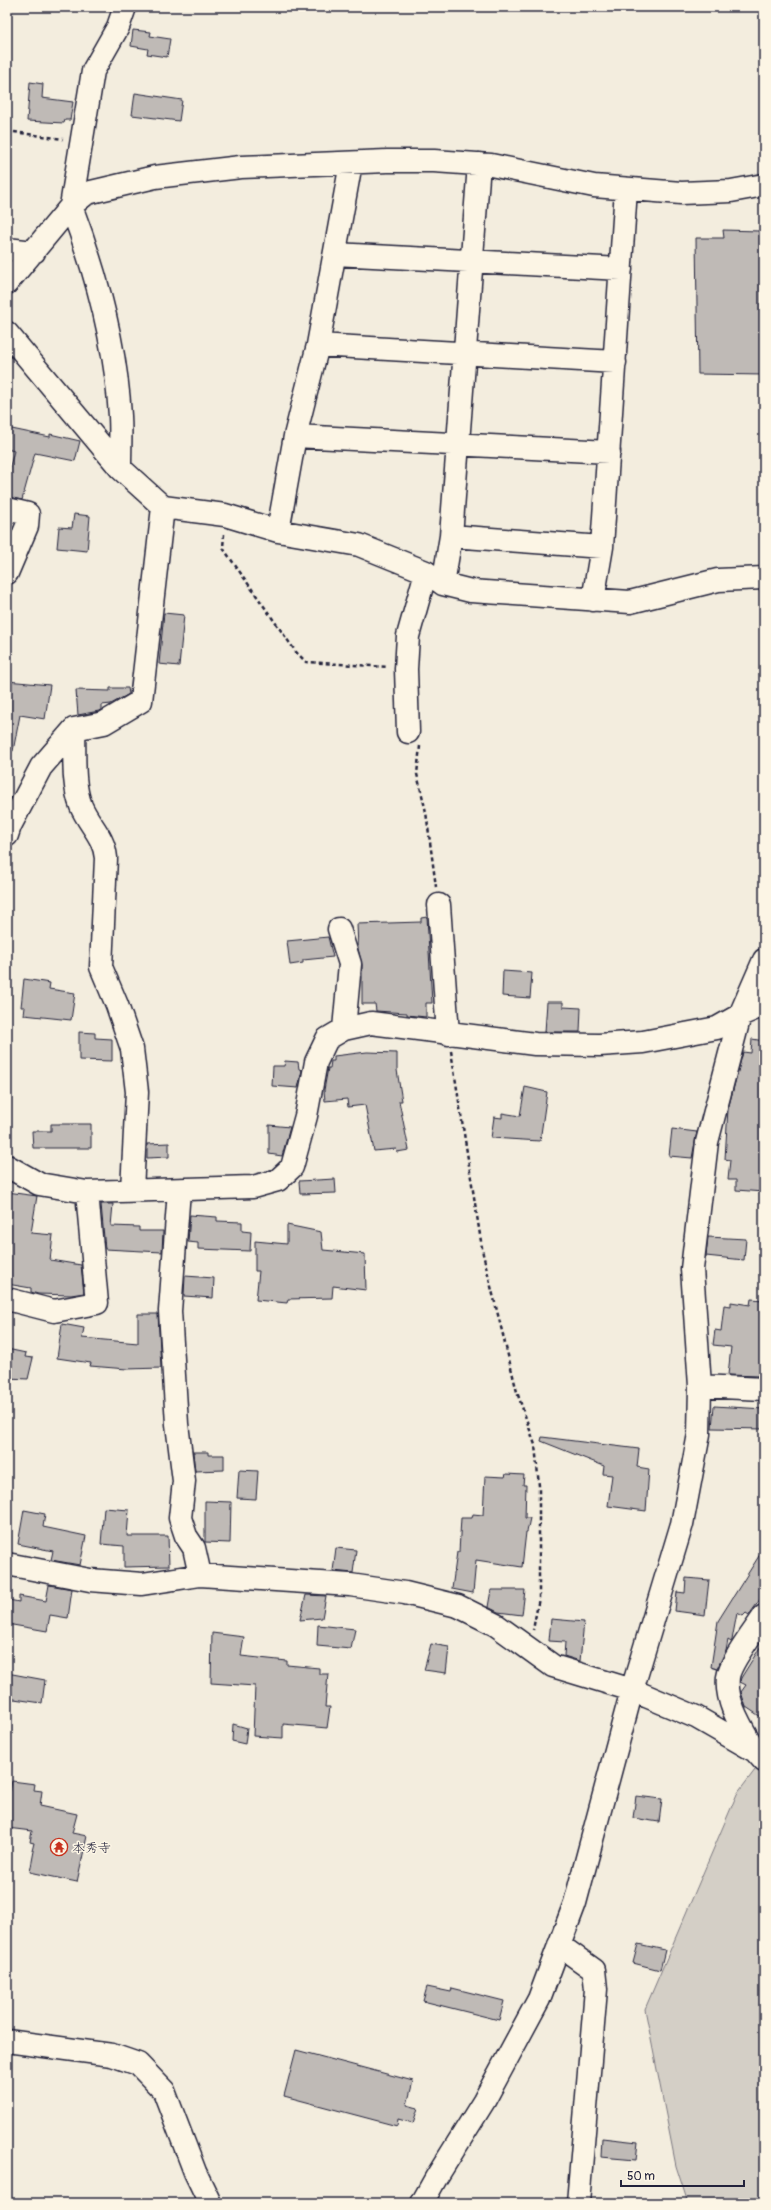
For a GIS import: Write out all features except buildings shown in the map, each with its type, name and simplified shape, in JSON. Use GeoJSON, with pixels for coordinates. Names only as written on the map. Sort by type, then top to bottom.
{"type":"FeatureCollection","features":[{"type":"Feature","properties":{"kind":"street"},"geometry":{"type":"LineString","coordinates":[[120,468],[120,415],[112,359],[95,278],[71,206],[93,71],[118,27],[125,7]]}},
{"type":"Feature","properties":{"kind":"street"},"geometry":{"type":"LineString","coordinates":[[7,283],[71,206],[87,193],[154,177],[241,167],[434,161],[479,164],[594,186],[681,193],[731,191],[764,185]]}},
{"type":"Feature","properties":{"kind":"street"},"geometry":{"type":"LineString","coordinates":[[278,531],[296,436],[318,345],[351,163]]}},
{"type":"Feature","properties":{"kind":"street"},"geometry":{"type":"LineString","coordinates":[[408,732],[406,669],[408,636],[451,536],[479,164]]}},
{"type":"Feature","properties":{"kind":"street"},"geometry":{"type":"LineString","coordinates":[[593,600],[602,547],[626,189]]}},
{"type":"Feature","properties":{"kind":"street"},"geometry":{"type":"LineString","coordinates":[[7,249],[34,252]]}},
{"type":"Feature","properties":{"kind":"street"},"geometry":{"type":"LineString","coordinates":[[335,254],[621,269]]}},
{"type":"Feature","properties":{"kind":"street"},"geometry":{"type":"LineString","coordinates":[[7,333],[120,468],[163,507],[225,515],[278,531],[359,545],[434,578],[471,591],[630,602],[718,580],[764,578]]}},
{"type":"Feature","properties":{"kind":"street"},"geometry":{"type":"LineString","coordinates":[[318,345],[615,362]]}},
{"type":"Feature","properties":{"kind":"street"},"geometry":{"type":"LineString","coordinates":[[296,436],[609,452]]}},
{"type":"Feature","properties":{"kind":"street"},"geometry":{"type":"LineString","coordinates":[[7,835],[10,826],[41,767],[74,729],[104,723],[141,701],[163,507]]}},
{"type":"Feature","properties":{"kind":"street"},"geometry":{"type":"LineString","coordinates":[[7,508],[28,514],[27,526],[7,573]]}},
{"type":"Feature","properties":{"kind":"street"},"geometry":{"type":"LineString","coordinates":[[451,536],[602,547]]}},
{"type":"Feature","properties":{"kind":"street"},"geometry":{"type":"LineString","coordinates":[[74,729],[77,792],[82,807],[105,846],[106,858],[101,966],[117,1005],[132,1049],[137,1092],[132,1190]]}},
{"type":"Feature","properties":{"kind":"street"},"geometry":{"type":"LineString","coordinates":[[438,905],[448,1034]]}},
{"type":"Feature","properties":{"kind":"street"},"geometry":{"type":"LineString","coordinates":[[339,930],[350,964],[344,1029]]}},
{"type":"Feature","properties":{"kind":"street"},"geometry":{"type":"LineString","coordinates":[[422,2203],[484,2101],[539,1999],[575,1903],[632,1690],[682,1524],[699,1434],[700,1386],[692,1269],[707,1142],[740,1015],[764,960]]}},
{"type":"Feature","properties":{"kind":"street"},"geometry":{"type":"LineString","coordinates":[[7,1166],[39,1184],[87,1192],[253,1187],[278,1180],[292,1167],[306,1116],[316,1062],[327,1039],[344,1029],[371,1023],[535,1044],[599,1045],[643,1042],[717,1028],[740,1015],[764,1005]]}},
{"type":"Feature","properties":{"kind":"street"},"geometry":{"type":"LineString","coordinates":[[179,1190],[170,1311],[177,1424],[184,1481],[180,1518],[186,1536],[194,1548],[200,1575]]}},
{"type":"Feature","properties":{"kind":"street"},"geometry":{"type":"LineString","coordinates":[[7,1299],[54,1311],[97,1303],[87,1192]]}},
{"type":"Feature","properties":{"kind":"street"},"geometry":{"type":"LineString","coordinates":[[700,1386],[764,1389]]}},
{"type":"Feature","properties":{"kind":"street"},"geometry":{"type":"LineString","coordinates":[[7,1564],[90,1580],[142,1584],[200,1575],[350,1585],[406,1593],[458,1606],[496,1625],[552,1666],[632,1690],[696,1717],[761,1750]]}},
{"type":"Feature","properties":{"kind":"street"},"geometry":{"type":"LineString","coordinates":[[761,1750],[732,1710],[728,1676],[740,1653],[764,1616]]}},
{"type":"Feature","properties":{"kind":"street"},"geometry":{"type":"LineString","coordinates":[[559,1945],[594,1970],[596,1989],[578,2203]]}},
{"type":"Feature","properties":{"kind":"street"},"geometry":{"type":"LineString","coordinates":[[7,2041],[112,2055],[138,2064],[164,2091],[195,2172],[210,2203]]}},
{"type":"Feature","properties":{"kind":"path"},"geometry":{"type":"LineString","coordinates":[[7,131],[81,141]]}},
{"type":"Feature","properties":{"kind":"path"},"geometry":{"type":"LineString","coordinates":[[225,515],[223,548],[296,652],[306,662],[406,669]]}},
{"type":"Feature","properties":{"kind":"path"},"geometry":{"type":"LineString","coordinates":[[408,732],[421,741],[417,774],[426,812],[438,905]]}},
{"type":"Feature","properties":{"kind":"path"},"geometry":{"type":"LineString","coordinates":[[448,1034],[482,1254],[517,1392],[535,1445],[538,1486],[539,1598],[529,1650]]}},
{"type":"Feature","properties":{"kind":"shaded area"},"geometry":{"type":"Polygon","coordinates":[[[764,1758],[764,2203],[688,2203],[676,2166],[645,2009],[737,1794],[764,1758]]]}},
{"type":"Feature","properties":{"kind":"place","name":"本秀寺"},"geometry":{"type":"Point","coordinates":[59,1847]}}]}
